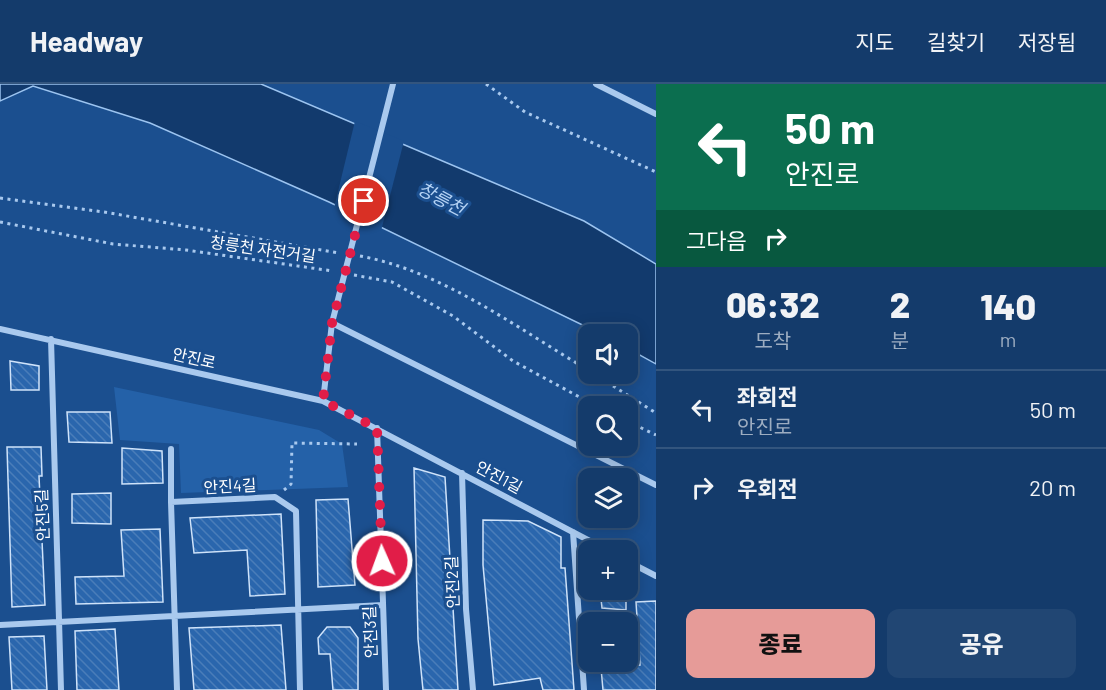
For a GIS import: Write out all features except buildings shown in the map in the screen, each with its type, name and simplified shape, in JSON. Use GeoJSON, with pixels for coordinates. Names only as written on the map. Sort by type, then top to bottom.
{"type":"FeatureCollection","features":[{"type":"Feature","properties":{"kind":"street"},"geometry":{"type":"LineString","coordinates":[[323,401],[332,323],[393,84]]}},
{"type":"Feature","properties":{"kind":"street"},"geometry":{"type":"LineString","coordinates":[[596,84],[656,114]]}},
{"type":"Feature","properties":{"kind":"street"},"geometry":{"type":"LineString","coordinates":[[332,323],[656,485]]}},
{"type":"Feature","properties":{"kind":"street","name":"안진로"},"geometry":{"type":"LineString","coordinates":[[0,329],[323,401],[377,428]]}},
{"type":"Feature","properties":{"kind":"street","name":"안진5길"},"geometry":{"type":"LineString","coordinates":[[51,339],[61,690]]}},
{"type":"Feature","properties":{"kind":"street","name":"안진1길"},"geometry":{"type":"LineString","coordinates":[[377,428],[589,540]]}},
{"type":"Feature","properties":{"kind":"street","name":"안진3길"},"geometry":{"type":"LineString","coordinates":[[377,428],[386,690]]}},
{"type":"Feature","properties":{"kind":"street"},"geometry":{"type":"LineString","coordinates":[[171,449],[177,690]]}},
{"type":"Feature","properties":{"kind":"street","name":"안진2길"},"geometry":{"type":"LineString","coordinates":[[462,473],[466,609],[473,690]]}},
{"type":"Feature","properties":{"kind":"street","name":"안진4길"},"geometry":{"type":"LineString","coordinates":[[171,502],[275,497],[296,512],[296,610],[300,690]]}},
{"type":"Feature","properties":{"kind":"street"},"geometry":{"type":"LineString","coordinates":[[573,532],[584,690]]}},
{"type":"Feature","properties":{"kind":"street"},"geometry":{"type":"LineString","coordinates":[[638,567],[656,576]]}},
{"type":"Feature","properties":{"kind":"street"},"geometry":{"type":"LineString","coordinates":[[0,625],[383,605]]}},
{"type":"Feature","properties":{"kind":"path"},"geometry":{"type":"LineString","coordinates":[[486,84],[525,112],[656,172]]}},
{"type":"Feature","properties":{"kind":"path"},"geometry":{"type":"LineString","coordinates":[[0,198],[104,212],[347,254]]}},
{"type":"Feature","properties":{"kind":"path","name":"창릉천 자전거길"},"geometry":{"type":"LineString","coordinates":[[0,222],[113,244],[186,250],[339,272]]}},
{"type":"Feature","properties":{"kind":"path"},"geometry":{"type":"LineString","coordinates":[[359,256],[382,260],[436,279],[578,364]]}},
{"type":"Feature","properties":{"kind":"path"},"geometry":{"type":"LineString","coordinates":[[350,274],[392,282],[453,316],[513,361],[578,396]]}},
{"type":"Feature","properties":{"kind":"path"},"geometry":{"type":"LineString","coordinates":[[610,384],[656,413]]}},
{"type":"Feature","properties":{"kind":"path"},"geometry":{"type":"LineString","coordinates":[[638,426],[656,435]]}},
{"type":"Feature","properties":{"kind":"path"},"geometry":{"type":"LineString","coordinates":[[275,497],[291,484],[292,443],[357,444]]}},
{"type":"Feature","properties":{"kind":"shaded area"},"geometry":{"type":"Polygon","coordinates":[[[114,387],[319,430],[342,444],[348,487],[181,493],[179,444],[120,440],[114,387]]]}},
{"type":"Feature","properties":{"kind":"water","name":"창릉천"},"geometry":{"type":"Polygon","coordinates":[[[0,84],[261,84],[584,221],[656,264],[656,364],[638,354],[638,324],[580,324],[329,202],[150,123],[33,86],[0,101],[0,84]]]}},
{"type":"Feature","properties":{"kind":"pier"},"geometry":{"type":"Polygon","coordinates":[[[355,121],[404,141],[381,231],[334,208],[355,121]]]}},
{"type":"Feature","properties":{"kind":"route"},"geometry":{"type":"LineString","coordinates":[[364,201],[332,323],[323,401],[377,428],[382,561]]}}]}
